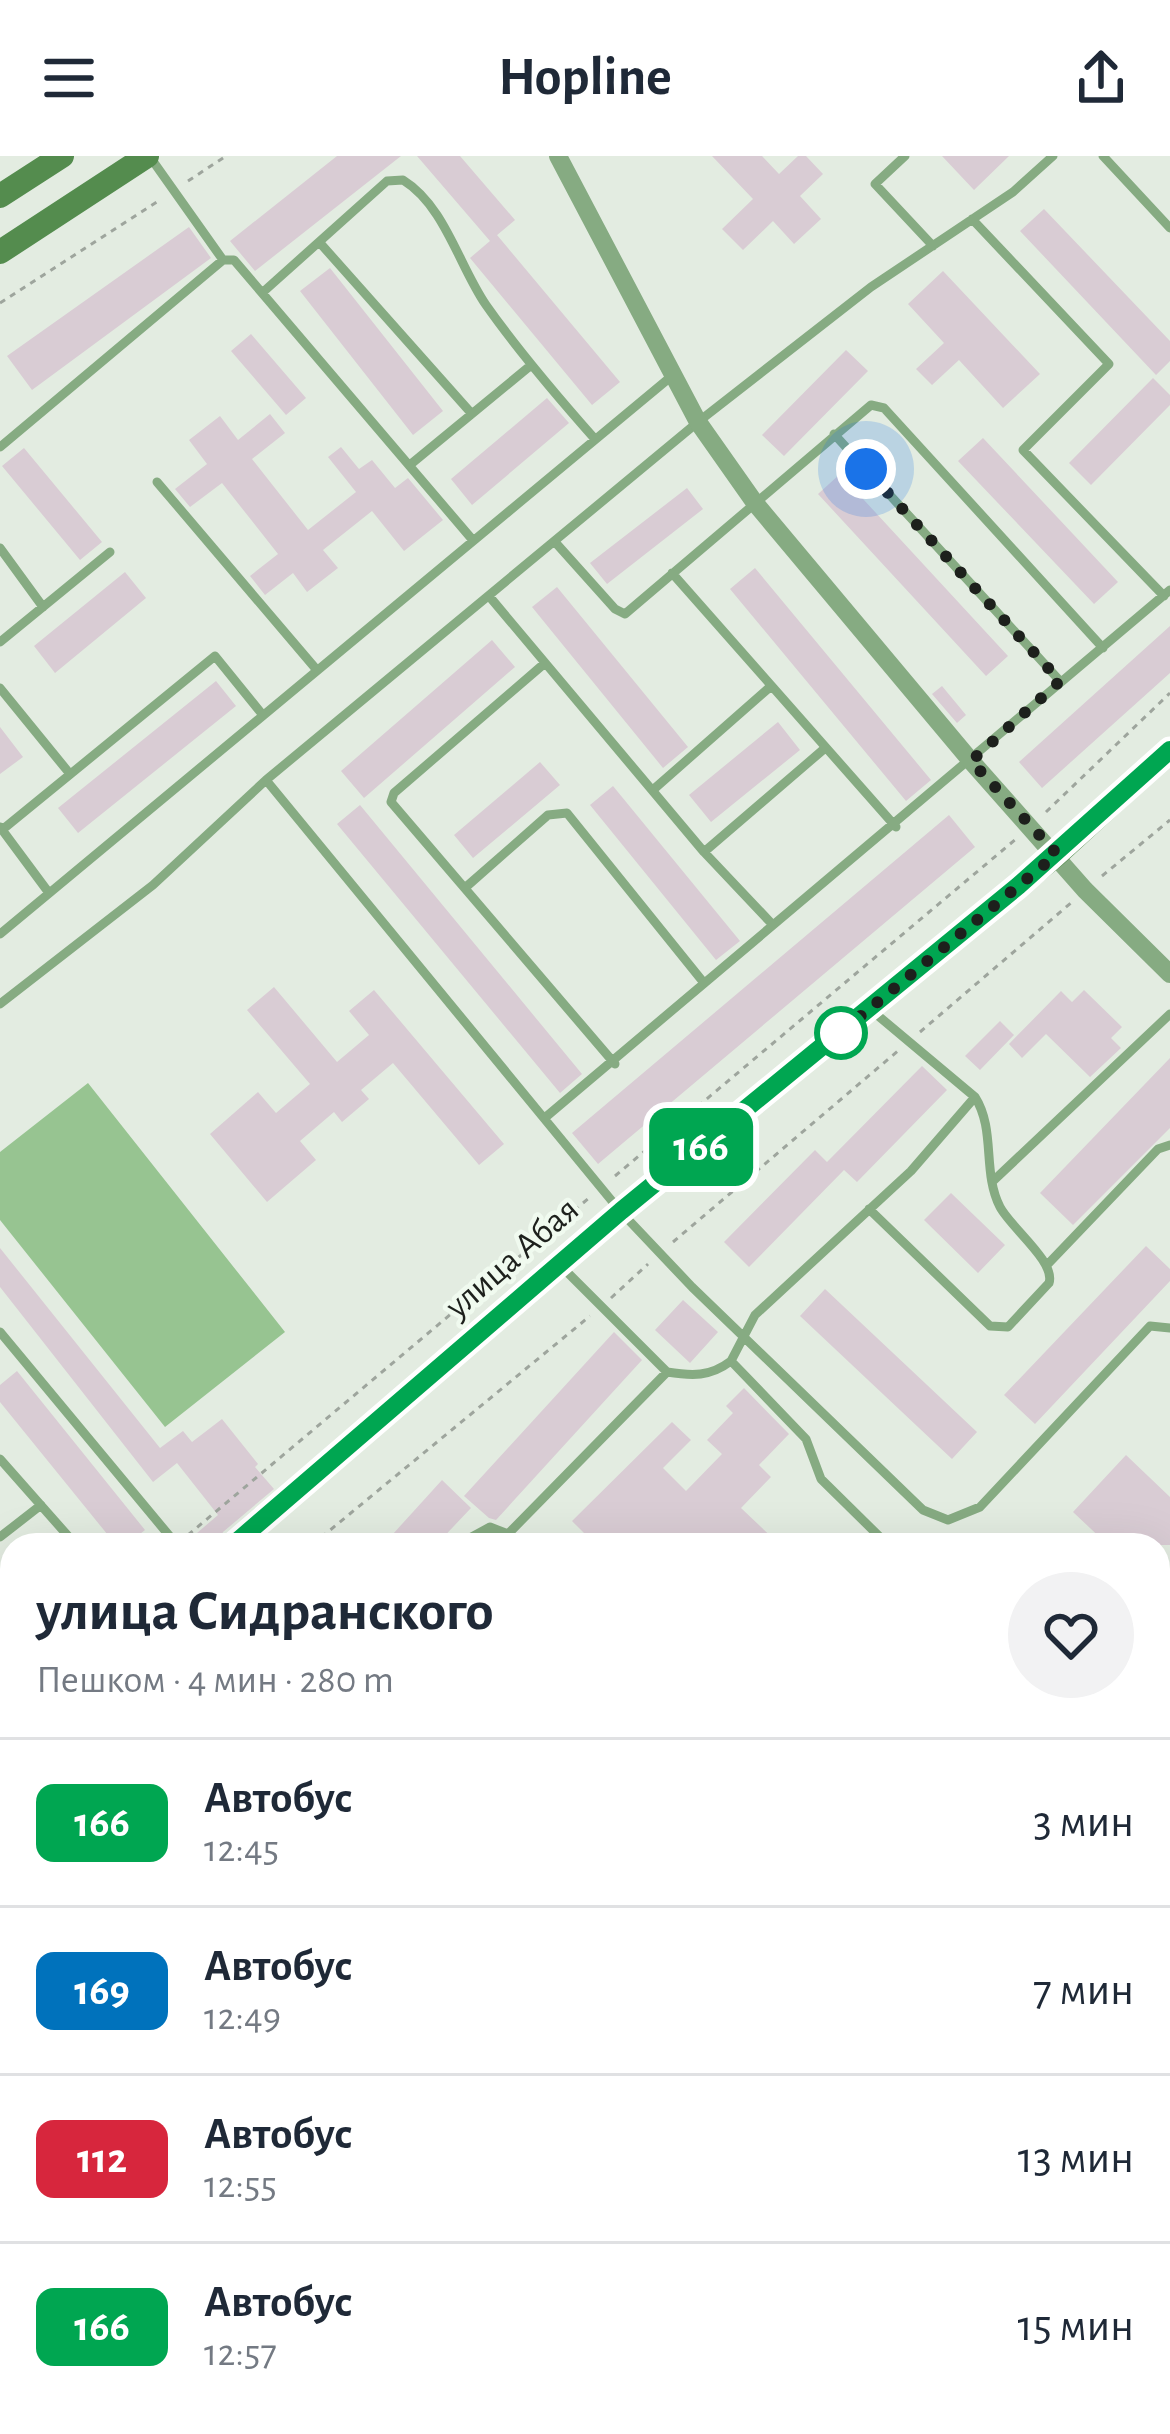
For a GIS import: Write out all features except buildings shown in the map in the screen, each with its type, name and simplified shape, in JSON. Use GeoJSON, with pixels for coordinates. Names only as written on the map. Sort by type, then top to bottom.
{"type":"FeatureCollection","features":[{"type":"Feature","properties":{"kind":"street"},"geometry":{"type":"LineString","coordinates":[[0,196],[62,156]]}},
{"type":"Feature","properties":{"kind":"street"},"geometry":{"type":"LineString","coordinates":[[0,252],[148,156]]}},
{"type":"Feature","properties":{"kind":"street"},"geometry":{"type":"LineString","coordinates":[[558,156],[698,422],[754,503],[971,761],[1085,890],[1170,974]]}},
{"type":"Feature","properties":{"kind":"street","name":"улица Абая"},"geometry":{"type":"LineString","coordinates":[[247,1533],[621,1211],[1165,765]]}},
{"type":"Feature","properties":{"kind":"lane"},"geometry":{"type":"LineString","coordinates":[[148,156],[223,260]]}},
{"type":"Feature","properties":{"kind":"lane"},"geometry":{"type":"LineString","coordinates":[[905,156],[875,184],[933,245]]}},
{"type":"Feature","properties":{"kind":"lane"},"geometry":{"type":"LineString","coordinates":[[0,1004],[153,885],[266,780],[698,422],[1053,156]]}},
{"type":"Feature","properties":{"kind":"lane"},"geometry":{"type":"LineString","coordinates":[[1103,156],[1170,228]]}},
{"type":"Feature","properties":{"kind":"lane"},"geometry":{"type":"LineString","coordinates":[[262,292],[386,181],[410,184],[452,240],[483,300],[530,366],[594,438]]}},
{"type":"Feature","properties":{"kind":"lane"},"geometry":{"type":"LineString","coordinates":[[548,1116],[1167,593],[1023,450],[1109,364],[972,219]]}},
{"type":"Feature","properties":{"kind":"lane"},"geometry":{"type":"LineString","coordinates":[[320,243],[472,414]]}},
{"type":"Feature","properties":{"kind":"lane"},"geometry":{"type":"LineString","coordinates":[[0,447],[223,260],[234,260],[471,538]]}},
{"type":"Feature","properties":{"kind":"lane"},"geometry":{"type":"LineString","coordinates":[[411,464],[530,366]]}},
{"type":"Feature","properties":{"kind":"lane"},"geometry":{"type":"LineString","coordinates":[[0,934],[471,538],[673,375]]}},
{"type":"Feature","properties":{"kind":"lane"},"geometry":{"type":"LineString","coordinates":[[555,542],[615,609],[625,614],[861,408],[884,408],[1103,648]]}},
{"type":"Feature","properties":{"kind":"lane"},"geometry":{"type":"LineString","coordinates":[[834,434],[1060,681]]}},
{"type":"Feature","properties":{"kind":"lane"},"geometry":{"type":"LineString","coordinates":[[157,482],[316,669]]}},
{"type":"Feature","properties":{"kind":"lane"},"geometry":{"type":"LineString","coordinates":[[0,548],[43,607]]}},
{"type":"Feature","properties":{"kind":"lane"},"geometry":{"type":"LineString","coordinates":[[0,642],[110,552]]}},
{"type":"Feature","properties":{"kind":"lane"},"geometry":{"type":"LineString","coordinates":[[672,573],[896,826]]}},
{"type":"Feature","properties":{"kind":"lane"},"geometry":{"type":"LineString","coordinates":[[489,596],[704,852],[773,925]]}},
{"type":"Feature","properties":{"kind":"lane"},"geometry":{"type":"LineString","coordinates":[[49,893],[1,829],[215,656],[262,714]]}},
{"type":"Feature","properties":{"kind":"lane"},"geometry":{"type":"LineString","coordinates":[[545,663],[394,793],[394,810],[466,887],[615,1064]]}},
{"type":"Feature","properties":{"kind":"lane"},"geometry":{"type":"LineString","coordinates":[[654,789],[770,687]]}},
{"type":"Feature","properties":{"kind":"lane"},"geometry":{"type":"LineString","coordinates":[[0,688],[70,774]]}},
{"type":"Feature","properties":{"kind":"lane"},"geometry":{"type":"LineString","coordinates":[[704,852],[824,749]]}},
{"type":"Feature","properties":{"kind":"lane"},"geometry":{"type":"LineString","coordinates":[[266,780],[548,1116],[621,1211],[741,1336],[923,1510],[948,1520],[980,1507],[1150,1326],[1170,1328]]}},
{"type":"Feature","properties":{"kind":"lane"},"geometry":{"type":"LineString","coordinates":[[466,887],[548,815],[567,813],[704,983]]}},
{"type":"Feature","properties":{"kind":"lane"},"geometry":{"type":"LineString","coordinates":[[869,1209],[1000,1330],[1049,1283],[1047,1265],[1016,1233],[992,1182],[985,1112],[975,1097],[870,1009]]}},
{"type":"Feature","properties":{"kind":"lane"},"geometry":{"type":"LineString","coordinates":[[992,1182],[1170,1014]]}},
{"type":"Feature","properties":{"kind":"lane"},"geometry":{"type":"LineString","coordinates":[[559,1264],[667,1372],[692,1376],[716,1372],[731,1360],[755,1315],[949,1132],[975,1097]]}},
{"type":"Feature","properties":{"kind":"lane"},"geometry":{"type":"LineString","coordinates":[[1047,1265],[1158,1149],[1170,1145]]}},
{"type":"Feature","properties":{"kind":"lane"},"geometry":{"type":"LineString","coordinates":[[0,1332],[5,1348],[167,1533]]}},
{"type":"Feature","properties":{"kind":"lane"},"geometry":{"type":"LineString","coordinates":[[731,1360],[739,1375],[806,1439],[820,1479],[875,1533]]}},
{"type":"Feature","properties":{"kind":"lane"},"geometry":{"type":"LineString","coordinates":[[509,1533],[667,1372]]}},
{"type":"Feature","properties":{"kind":"lane"},"geometry":{"type":"LineString","coordinates":[[0,1459],[65,1533]]}},
{"type":"Feature","properties":{"kind":"lane"},"geometry":{"type":"LineString","coordinates":[[5,1533],[40,1505]]}},
{"type":"Feature","properties":{"kind":"path"},"geometry":{"type":"LineString","coordinates":[[0,303],[226,156]]}},
{"type":"Feature","properties":{"kind":"path"},"geometry":{"type":"LineString","coordinates":[[191,1533],[1031,826],[1170,693]]}},
{"type":"Feature","properties":{"kind":"path"},"geometry":{"type":"LineString","coordinates":[[327,1533],[599,1308],[1170,820]]}},
{"type":"Feature","properties":{"kind":"green space"},"geometry":{"type":"Polygon","coordinates":[[[88,1083],[285,1332],[165,1427],[0,1220],[0,1152],[88,1083]]]}},
{"type":"Feature","properties":{"kind":"bus line","name":"166"},"geometry":{"type":"LineString","coordinates":[[247,1533],[621,1211],[1057,854],[1170,750]]}},
{"type":"Feature","properties":{"kind":"route"},"geometry":{"type":"LineString","coordinates":[[841,1033],[834,1038],[1057,854],[971,761],[1060,681],[866,469]]}}]}
